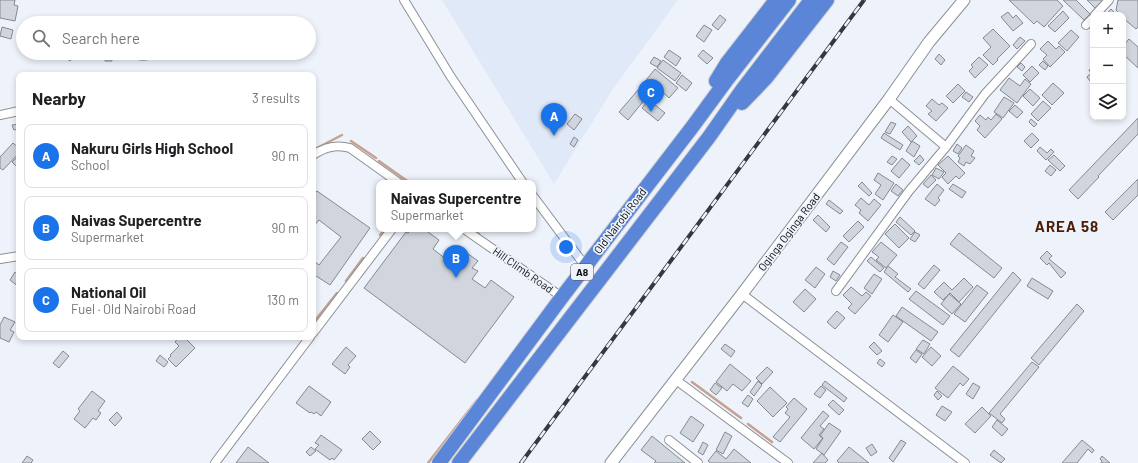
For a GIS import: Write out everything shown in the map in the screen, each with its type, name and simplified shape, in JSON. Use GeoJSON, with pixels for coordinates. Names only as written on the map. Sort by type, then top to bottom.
{"type":"FeatureCollection","features":[{"type":"Feature","properties":{"kind":"highway"},"geometry":{"type":"LineString","coordinates":[[693,126],[708,94],[727,63],[776,0]]}},
{"type":"Feature","properties":{"kind":"highway","name":"Old Nairobi Road"},"geometry":{"type":"LineString","coordinates":[[439,463],[562,297],[789,0]]}},
{"type":"Feature","properties":{"kind":"highway","name":"Old Nairobi Road"},"geometry":{"type":"LineString","coordinates":[[459,463],[709,137],[742,90],[811,0]]}},
{"type":"Feature","properties":{"kind":"highway"},"geometry":{"type":"LineString","coordinates":[[709,137],[766,78],[827,0]]}},
{"type":"Feature","properties":{"kind":"street"},"geometry":{"type":"LineString","coordinates":[[404,0],[451,77],[521,180]]}},
{"type":"Feature","properties":{"kind":"street","name":"Oginga Oginga Road"},"geometry":{"type":"LineString","coordinates":[[611,463],[742,294],[889,99],[928,42],[964,0]]}},
{"type":"Feature","properties":{"kind":"street"},"geometry":{"type":"LineString","coordinates":[[1098,12],[1109,0]]}},
{"type":"Feature","properties":{"kind":"street"},"geometry":{"type":"LineString","coordinates":[[1086,25],[1090,21]]}},
{"type":"Feature","properties":{"kind":"street"},"geometry":{"type":"LineString","coordinates":[[836,291],[909,191],[946,147],[986,94],[1031,44]]}},
{"type":"Feature","properties":{"kind":"street"},"geometry":{"type":"LineString","coordinates":[[889,99],[946,147]]}},
{"type":"Feature","properties":{"kind":"street"},"geometry":{"type":"LineString","coordinates":[[0,115],[16,112]]}},
{"type":"Feature","properties":{"kind":"street"},"geometry":{"type":"LineString","coordinates":[[316,153],[327,147],[343,146],[350,148],[395,180]]}},
{"type":"Feature","properties":{"kind":"street"},"geometry":{"type":"LineString","coordinates":[[536,200],[586,267]]}},
{"type":"Feature","properties":{"kind":"street"},"geometry":{"type":"LineString","coordinates":[[316,330],[390,232]]}},
{"type":"Feature","properties":{"kind":"street","name":"Hill Climb Road"},"geometry":{"type":"LineString","coordinates":[[468,232],[562,297]]}},
{"type":"Feature","properties":{"kind":"street"},"geometry":{"type":"LineString","coordinates":[[0,259],[16,256]]}},
{"type":"Feature","properties":{"kind":"street"},"geometry":{"type":"LineString","coordinates":[[742,294],[963,462]]}},
{"type":"Feature","properties":{"kind":"street"},"geometry":{"type":"LineString","coordinates":[[215,463],[308,340]]}},
{"type":"Feature","properties":{"kind":"street"},"geometry":{"type":"LineString","coordinates":[[676,380],[788,463]]}},
{"type":"Feature","properties":{"kind":"street"},"geometry":{"type":"LineString","coordinates":[[669,440],[698,463]]}},
{"type":"Feature","properties":{"kind":"shaded area"},"geometry":{"type":"Polygon","coordinates":[[[442,0],[678,0],[613,89],[554,184],[442,0]]]}},
{"type":"Feature","properties":{"kind":"building"},"geometry":{"type":"Polygon","coordinates":[[[0,0],[15,0],[14,5],[18,6],[15,21],[0,18],[0,0]]]}},
{"type":"Feature","properties":{"kind":"building"},"geometry":{"type":"Polygon","coordinates":[[[1009,0],[1057,0],[1063,6],[1044,27],[1037,21],[1034,24],[1009,0]]]}},
{"type":"Feature","properties":{"kind":"building"},"geometry":{"type":"Polygon","coordinates":[[[1063,0],[1076,0],[1090,14],[1084,20],[1063,0]]]}},
{"type":"Feature","properties":{"kind":"building"},"geometry":{"type":"Polygon","coordinates":[[[1087,0],[1103,0],[1095,8],[1087,0]]]}},
{"type":"Feature","properties":{"kind":"building"},"geometry":{"type":"Polygon","coordinates":[[[1118,0],[1138,0],[1138,27],[1136,29],[1126,21],[1126,12],[1118,12],[1116,10],[1118,0]]]}},
{"type":"Feature","properties":{"kind":"building"},"geometry":{"type":"Polygon","coordinates":[[[1063,11],[1069,18],[1055,32],[1048,26],[1063,11]]]}},
{"type":"Feature","properties":{"kind":"building"},"geometry":{"type":"Polygon","coordinates":[[[1008,12],[1013,18],[1016,15],[1023,23],[1013,31],[1001,17],[1008,12]]]}},
{"type":"Feature","properties":{"kind":"building"},"geometry":{"type":"Polygon","coordinates":[[[720,15],[726,20],[718,30],[712,25],[720,15]]]}},
{"type":"Feature","properties":{"kind":"building"},"geometry":{"type":"Polygon","coordinates":[[[704,25],[712,30],[704,42],[696,36],[704,25]]]}},
{"type":"Feature","properties":{"kind":"building"},"geometry":{"type":"Polygon","coordinates":[[[2,27],[13,30],[11,39],[0,36],[2,27]]]}},
{"type":"Feature","properties":{"kind":"building"},"geometry":{"type":"Polygon","coordinates":[[[993,29],[1010,46],[993,65],[983,55],[991,47],[983,38],[993,29]]]}},
{"type":"Feature","properties":{"kind":"building"},"geometry":{"type":"Polygon","coordinates":[[[1071,30],[1079,37],[1067,51],[1058,43],[1071,30]]]}},
{"type":"Feature","properties":{"kind":"building"},"geometry":{"type":"Polygon","coordinates":[[[1020,37],[1025,41],[1017,49],[1013,45],[1020,37]]]}},
{"type":"Feature","properties":{"kind":"building"},"geometry":{"type":"Polygon","coordinates":[[[1129,39],[1138,47],[1138,68],[1126,57],[1126,42],[1129,39]]]}},
{"type":"Feature","properties":{"kind":"building"},"geometry":{"type":"Polygon","coordinates":[[[1048,41],[1056,49],[1059,46],[1065,52],[1050,67],[1043,59],[1047,55],[1040,49],[1048,41]]]}},
{"type":"Feature","properties":{"kind":"building"},"geometry":{"type":"Polygon","coordinates":[[[669,50],[681,58],[676,66],[664,57],[669,50]]]}},
{"type":"Feature","properties":{"kind":"building"},"geometry":{"type":"Polygon","coordinates":[[[703,50],[713,58],[707,64],[698,56],[703,50]]]}},
{"type":"Feature","properties":{"kind":"building"},"geometry":{"type":"Polygon","coordinates":[[[939,54],[945,60],[941,65],[935,59],[939,54]]]}},
{"type":"Feature","properties":{"kind":"building"},"geometry":{"type":"Polygon","coordinates":[[[654,57],[661,61],[657,67],[650,63],[654,57]]]}},
{"type":"Feature","properties":{"kind":"building"},"geometry":{"type":"Polygon","coordinates":[[[979,57],[988,65],[975,78],[969,71],[973,67],[971,65],[979,57]]]}},
{"type":"Feature","properties":{"kind":"building"},"geometry":{"type":"Polygon","coordinates":[[[663,60],[681,73],[675,81],[657,68],[663,60]]]}},
{"type":"Feature","properties":{"kind":"building"},"geometry":{"type":"Polygon","coordinates":[[[1043,61],[1048,66],[1045,70],[1039,65],[1043,61]]]}},
{"type":"Feature","properties":{"kind":"building"},"geometry":{"type":"Polygon","coordinates":[[[1021,63],[1025,67],[1022,71],[1017,67],[1021,63]]]}},
{"type":"Feature","properties":{"kind":"building"},"geometry":{"type":"Polygon","coordinates":[[[1032,66],[1039,73],[1030,82],[1023,75],[1032,66]]]}},
{"type":"Feature","properties":{"kind":"building"},"geometry":{"type":"Polygon","coordinates":[[[655,69],[678,88],[669,98],[656,86],[628,120],[619,112],[638,90],[643,94],[648,88],[643,84],[655,69]]]}},
{"type":"Feature","properties":{"kind":"building"},"geometry":{"type":"Polygon","coordinates":[[[1090,74],[1090,81],[1087,77],[1090,74]]]}},
{"type":"Feature","properties":{"kind":"building"},"geometry":{"type":"Polygon","coordinates":[[[682,75],[692,83],[686,91],[676,83],[682,75]]]}},
{"type":"Feature","properties":{"kind":"building"},"geometry":{"type":"Polygon","coordinates":[[[1009,78],[1020,86],[1025,79],[1031,84],[1017,103],[1000,90],[1009,78]]]}},
{"type":"Feature","properties":{"kind":"building"},"geometry":{"type":"Polygon","coordinates":[[[1053,83],[1064,93],[1052,105],[1042,95],[1053,83]]]}},
{"type":"Feature","properties":{"kind":"building"},"geometry":{"type":"Polygon","coordinates":[[[958,84],[965,91],[953,103],[946,96],[958,84]]]}},
{"type":"Feature","properties":{"kind":"building"},"geometry":{"type":"Polygon","coordinates":[[[1030,89],[1040,98],[1033,106],[1023,96],[1030,89]]]}},
{"type":"Feature","properties":{"kind":"building"},"geometry":{"type":"Polygon","coordinates":[[[966,92],[973,97],[969,102],[962,97],[966,92]]]}},
{"type":"Feature","properties":{"kind":"building"},"geometry":{"type":"Polygon","coordinates":[[[1004,97],[1014,103],[1003,118],[994,112],[1004,97]]]}},
{"type":"Feature","properties":{"kind":"building"},"geometry":{"type":"Polygon","coordinates":[[[932,99],[939,105],[942,103],[948,108],[936,121],[928,114],[932,111],[926,106],[932,99]]]}},
{"type":"Feature","properties":{"kind":"building"},"geometry":{"type":"Polygon","coordinates":[[[649,100],[665,113],[658,121],[642,108],[649,100]]]}},
{"type":"Feature","properties":{"kind":"building"},"geometry":{"type":"Polygon","coordinates":[[[1043,101],[1051,108],[1038,121],[1031,114],[1043,101]]]}},
{"type":"Feature","properties":{"kind":"building"},"geometry":{"type":"Polygon","coordinates":[[[1015,105],[1023,112],[1017,118],[1009,111],[1015,105]]]}},
{"type":"Feature","properties":{"kind":"building"},"geometry":{"type":"Polygon","coordinates":[[[575,114],[582,119],[574,130],[567,124],[575,114]]]}},
{"type":"Feature","properties":{"kind":"building"},"geometry":{"type":"Polygon","coordinates":[[[996,114],[1002,119],[985,138],[977,130],[980,126],[975,121],[980,115],[986,120],[988,117],[991,120],[996,114]]]}},
{"type":"Feature","properties":{"kind":"building"},"geometry":{"type":"Polygon","coordinates":[[[1138,118],[1138,134],[1078,199],[1069,190],[1138,118]]]}},
{"type":"Feature","properties":{"kind":"building"},"geometry":{"type":"Polygon","coordinates":[[[1031,119],[1037,124],[1034,127],[1029,122],[1031,119]]]}},
{"type":"Feature","properties":{"kind":"building"},"geometry":{"type":"Polygon","coordinates":[[[891,122],[896,124],[890,134],[885,132],[891,122]]]}},
{"type":"Feature","properties":{"kind":"building"},"geometry":{"type":"Polygon","coordinates":[[[16,124],[16,130],[14,130],[12,125],[16,124]]]}},
{"type":"Feature","properties":{"kind":"building"},"geometry":{"type":"Polygon","coordinates":[[[908,126],[917,136],[911,142],[902,132],[908,126]]]}},
{"type":"Feature","properties":{"kind":"building"},"geometry":{"type":"Polygon","coordinates":[[[884,133],[903,145],[900,150],[881,138],[884,133]]]}},
{"type":"Feature","properties":{"kind":"building"},"geometry":{"type":"Polygon","coordinates":[[[1032,133],[1039,140],[1031,148],[1024,141],[1032,133]]]}},
{"type":"Feature","properties":{"kind":"building"},"geometry":{"type":"Polygon","coordinates":[[[574,137],[578,140],[574,147],[570,144],[574,137]]]}},
{"type":"Feature","properties":{"kind":"building"},"geometry":{"type":"Polygon","coordinates":[[[912,141],[920,146],[914,157],[906,151],[912,141]]]}},
{"type":"Feature","properties":{"kind":"building"},"geometry":{"type":"Polygon","coordinates":[[[13,143],[16,146],[16,156],[3,170],[0,168],[0,157],[13,143]]]}},
{"type":"Feature","properties":{"kind":"building"},"geometry":{"type":"Polygon","coordinates":[[[957,144],[962,148],[958,154],[953,151],[957,144]]]}},
{"type":"Feature","properties":{"kind":"building"},"geometry":{"type":"Polygon","coordinates":[[[966,145],[974,151],[971,156],[975,158],[970,164],[966,162],[964,166],[958,162],[960,158],[958,156],[966,145]]]}},
{"type":"Feature","properties":{"kind":"building"},"geometry":{"type":"Polygon","coordinates":[[[1040,147],[1047,153],[1051,149],[1054,152],[1046,160],[1037,151],[1040,147]]]}},
{"type":"Feature","properties":{"kind":"building"},"geometry":{"type":"Polygon","coordinates":[[[920,155],[924,160],[919,165],[914,161],[920,155]]]}},
{"type":"Feature","properties":{"kind":"building"},"geometry":{"type":"Polygon","coordinates":[[[1054,155],[1065,166],[1060,171],[1048,160],[1054,155]]]}},
{"type":"Feature","properties":{"kind":"building"},"geometry":{"type":"Polygon","coordinates":[[[892,156],[897,159],[892,165],[887,162],[892,156]]]}},
{"type":"Feature","properties":{"kind":"building"},"geometry":{"type":"Polygon","coordinates":[[[948,156],[965,173],[959,179],[956,176],[948,184],[942,177],[946,173],[938,165],[948,156]]]}},
{"type":"Feature","properties":{"kind":"building"},"geometry":{"type":"Polygon","coordinates":[[[16,158],[16,166],[12,162],[16,158]]]}},
{"type":"Feature","properties":{"kind":"building"},"geometry":{"type":"Polygon","coordinates":[[[902,158],[910,165],[899,178],[891,171],[902,158]]]}},
{"type":"Feature","properties":{"kind":"building"},"geometry":{"type":"Polygon","coordinates":[[[1050,165],[1056,170],[1051,176],[1045,171],[1050,165]]]}},
{"type":"Feature","properties":{"kind":"building"},"geometry":{"type":"Polygon","coordinates":[[[936,168],[944,172],[939,179],[932,175],[936,168]]]}},
{"type":"Feature","properties":{"kind":"building"},"geometry":{"type":"Polygon","coordinates":[[[878,173],[894,183],[883,200],[875,194],[881,185],[874,180],[878,173]]]}},
{"type":"Feature","properties":{"kind":"building"},"geometry":{"type":"Polygon","coordinates":[[[931,175],[936,180],[928,188],[923,184],[931,175]]]}},
{"type":"Feature","properties":{"kind":"building"},"geometry":{"type":"Polygon","coordinates":[[[1138,179],[1138,195],[1113,220],[1105,212],[1138,179]]]}},
{"type":"Feature","properties":{"kind":"building"},"geometry":{"type":"Polygon","coordinates":[[[862,182],[872,193],[869,196],[858,186],[862,182]]]}},
{"type":"Feature","properties":{"kind":"building"},"geometry":{"type":"Polygon","coordinates":[[[896,184],[903,190],[898,196],[891,191],[896,184]]]}},
{"type":"Feature","properties":{"kind":"building"},"geometry":{"type":"Polygon","coordinates":[[[937,184],[944,190],[938,198],[940,200],[935,206],[925,199],[937,184]]]}},
{"type":"Feature","properties":{"kind":"building"},"geometry":{"type":"Polygon","coordinates":[[[953,184],[966,192],[962,198],[949,189],[953,184]]]}},
{"type":"Feature","properties":{"kind":"building"},"geometry":{"type":"Polygon","coordinates":[[[317,191],[370,228],[330,285],[316,276],[316,262],[319,265],[341,237],[319,220],[316,224],[317,191]]]}},
{"type":"Feature","properties":{"kind":"building"},"geometry":{"type":"Polygon","coordinates":[[[861,198],[869,205],[874,199],[881,205],[868,221],[859,213],[861,210],[855,205],[861,198]]]}},
{"type":"Feature","properties":{"kind":"building"},"geometry":{"type":"Polygon","coordinates":[[[829,200],[843,211],[840,214],[826,204],[829,200]]]}},
{"type":"Feature","properties":{"kind":"building"},"geometry":{"type":"Polygon","coordinates":[[[818,215],[830,227],[826,232],[813,220],[818,215]]]}},
{"type":"Feature","properties":{"kind":"building"},"geometry":{"type":"Polygon","coordinates":[[[900,217],[915,231],[911,235],[896,222],[900,217]]]}},
{"type":"Feature","properties":{"kind":"building"},"geometry":{"type":"Polygon","coordinates":[[[858,221],[864,227],[849,242],[843,236],[858,221]]]}},
{"type":"Feature","properties":{"kind":"building"},"geometry":{"type":"Polygon","coordinates":[[[895,224],[909,238],[899,248],[885,234],[895,224]]]}},
{"type":"Feature","properties":{"kind":"building"},"geometry":{"type":"Polygon","coordinates":[[[406,232],[428,232],[439,240],[433,249],[446,259],[451,252],[462,260],[467,253],[478,261],[472,268],[478,271],[472,279],[485,288],[491,280],[514,297],[465,363],[364,288],[406,232]]]}},
{"type":"Feature","properties":{"kind":"building"},"geometry":{"type":"Polygon","coordinates":[[[915,232],[920,235],[915,242],[910,239],[915,232]]]}},
{"type":"Feature","properties":{"kind":"building"},"geometry":{"type":"Polygon","coordinates":[[[959,233],[1002,268],[994,278],[950,244],[959,233]]]}},
{"type":"Feature","properties":{"kind":"building"},"geometry":{"type":"Polygon","coordinates":[[[841,242],[848,247],[834,265],[827,259],[841,242]]]}},
{"type":"Feature","properties":{"kind":"building"},"geometry":{"type":"Polygon","coordinates":[[[881,242],[897,255],[886,268],[876,260],[879,257],[872,252],[881,242]]]}},
{"type":"Feature","properties":{"kind":"building"},"geometry":{"type":"Polygon","coordinates":[[[1047,251],[1052,256],[1049,259],[1066,273],[1061,278],[1049,263],[1047,265],[1040,258],[1047,251]]]}},
{"type":"Feature","properties":{"kind":"building"},"geometry":{"type":"Polygon","coordinates":[[[871,257],[884,268],[880,272],[867,261],[871,257]]]}},
{"type":"Feature","properties":{"kind":"building"},"geometry":{"type":"Polygon","coordinates":[[[934,265],[940,270],[924,289],[918,284],[934,265]]]}},
{"type":"Feature","properties":{"kind":"building"},"geometry":{"type":"Polygon","coordinates":[[[888,266],[898,274],[895,277],[911,289],[908,292],[884,272],[888,266]]]}},
{"type":"Feature","properties":{"kind":"building"},"geometry":{"type":"Polygon","coordinates":[[[816,267],[825,274],[815,288],[805,280],[816,267]]]}},
{"type":"Feature","properties":{"kind":"building"},"geometry":{"type":"Polygon","coordinates":[[[833,271],[840,275],[836,281],[830,277],[833,271]]]}},
{"type":"Feature","properties":{"kind":"building"},"geometry":{"type":"Polygon","coordinates":[[[15,272],[16,285],[10,280],[15,272]]]}},
{"type":"Feature","properties":{"kind":"building"},"geometry":{"type":"Polygon","coordinates":[[[1013,272],[1021,280],[959,357],[950,350],[1013,272]]]}},
{"type":"Feature","properties":{"kind":"building"},"geometry":{"type":"Polygon","coordinates":[[[874,274],[882,279],[872,294],[864,288],[874,274]]]}},
{"type":"Feature","properties":{"kind":"building"},"geometry":{"type":"Polygon","coordinates":[[[964,278],[973,287],[959,302],[950,293],[943,300],[934,292],[944,282],[952,290],[964,278]]]}},
{"type":"Feature","properties":{"kind":"building"},"geometry":{"type":"Polygon","coordinates":[[[1032,278],[1053,291],[1048,299],[1027,286],[1032,278]]]}},
{"type":"Feature","properties":{"kind":"building"},"geometry":{"type":"Polygon","coordinates":[[[977,285],[988,293],[965,322],[954,314],[977,285]]]}},
{"type":"Feature","properties":{"kind":"building"},"geometry":{"type":"Polygon","coordinates":[[[851,287],[862,296],[866,292],[871,296],[855,314],[848,308],[852,304],[843,295],[851,287]]]}},
{"type":"Feature","properties":{"kind":"building"},"geometry":{"type":"Polygon","coordinates":[[[805,289],[816,299],[804,312],[793,302],[805,289]]]}},
{"type":"Feature","properties":{"kind":"building"},"geometry":{"type":"Polygon","coordinates":[[[916,291],[950,316],[943,325],[909,299],[916,291]]]}},
{"type":"Feature","properties":{"kind":"building"},"geometry":{"type":"Polygon","coordinates":[[[949,294],[961,304],[952,314],[941,304],[949,294]]]}},
{"type":"Feature","properties":{"kind":"building"},"geometry":{"type":"Polygon","coordinates":[[[1077,304],[1084,311],[1039,365],[1031,358],[1077,304]]]}},
{"type":"Feature","properties":{"kind":"building"},"geometry":{"type":"Polygon","coordinates":[[[902,307],[938,332],[931,341],[896,316],[902,307]]]}},
{"type":"Feature","properties":{"kind":"building"},"geometry":{"type":"Polygon","coordinates":[[[837,311],[845,318],[835,329],[827,322],[837,311]]]}},
{"type":"Feature","properties":{"kind":"building"},"geometry":{"type":"Polygon","coordinates":[[[893,315],[903,322],[888,342],[879,335],[893,315]]]}},
{"type":"Feature","properties":{"kind":"building"},"geometry":{"type":"Polygon","coordinates":[[[4,317],[15,322],[10,330],[14,332],[9,342],[0,338],[0,325],[4,317]]]}},
{"type":"Feature","properties":{"kind":"building"},"geometry":{"type":"Polygon","coordinates":[[[177,340],[187,340],[195,348],[176,367],[168,359],[179,346],[175,342],[177,340]]]}},
{"type":"Feature","properties":{"kind":"building"},"geometry":{"type":"Polygon","coordinates":[[[923,340],[930,344],[924,354],[916,349],[923,340]]]}},
{"type":"Feature","properties":{"kind":"building"},"geometry":{"type":"Polygon","coordinates":[[[874,342],[882,351],[877,355],[869,347],[874,342]]]}},
{"type":"Feature","properties":{"kind":"building"},"geometry":{"type":"Polygon","coordinates":[[[725,344],[735,351],[731,357],[721,349],[725,344]]]}},
{"type":"Feature","properties":{"kind":"building"},"geometry":{"type":"Polygon","coordinates":[[[346,347],[356,356],[348,365],[350,367],[345,374],[332,364],[346,347]]]}},
{"type":"Feature","properties":{"kind":"building"},"geometry":{"type":"Polygon","coordinates":[[[931,347],[941,356],[932,366],[922,357],[931,347]]]}},
{"type":"Feature","properties":{"kind":"building"},"geometry":{"type":"Polygon","coordinates":[[[916,350],[922,354],[916,363],[910,358],[916,350]]]}},
{"type":"Feature","properties":{"kind":"building"},"geometry":{"type":"Polygon","coordinates":[[[63,351],[69,356],[59,368],[53,363],[63,351]]]}},
{"type":"Feature","properties":{"kind":"building"},"geometry":{"type":"Polygon","coordinates":[[[160,355],[168,362],[164,367],[156,361],[160,355]]]}},
{"type":"Feature","properties":{"kind":"building"},"geometry":{"type":"Polygon","coordinates":[[[880,359],[885,363],[882,367],[877,363],[880,359]]]}},
{"type":"Feature","properties":{"kind":"building"},"geometry":{"type":"Polygon","coordinates":[[[1032,362],[1039,367],[1000,414],[1005,419],[1002,423],[989,413],[1032,362]]]}},
{"type":"Feature","properties":{"kind":"building"},"geometry":{"type":"Polygon","coordinates":[[[730,364],[751,381],[742,391],[733,384],[727,391],[716,382],[730,364]]]}},
{"type":"Feature","properties":{"kind":"building"},"geometry":{"type":"Polygon","coordinates":[[[953,366],[969,379],[963,386],[960,383],[948,398],[935,388],[953,366]]]}},
{"type":"Feature","properties":{"kind":"building"},"geometry":{"type":"Polygon","coordinates":[[[767,367],[773,372],[762,384],[756,378],[767,367]]]}},
{"type":"Feature","properties":{"kind":"building"},"geometry":{"type":"Polygon","coordinates":[[[758,381],[762,385],[754,396],[750,392],[758,381]]]}},
{"type":"Feature","properties":{"kind":"building"},"geometry":{"type":"Polygon","coordinates":[[[825,381],[847,398],[844,402],[822,385],[825,381]]]}},
{"type":"Feature","properties":{"kind":"building"},"geometry":{"type":"Polygon","coordinates":[[[715,383],[722,388],[716,395],[710,390],[715,383]]]}},
{"type":"Feature","properties":{"kind":"building"},"geometry":{"type":"Polygon","coordinates":[[[973,383],[980,387],[973,399],[966,394],[973,383]]]}},
{"type":"Feature","properties":{"kind":"building"},"geometry":{"type":"Polygon","coordinates":[[[309,386],[331,402],[321,416],[316,412],[314,414],[311,412],[310,413],[296,403],[309,386]]]}},
{"type":"Feature","properties":{"kind":"building"},"geometry":{"type":"Polygon","coordinates":[[[821,386],[826,390],[820,398],[814,394],[821,386]]]}},
{"type":"Feature","properties":{"kind":"building"},"geometry":{"type":"Polygon","coordinates":[[[770,387],[787,403],[773,417],[757,401],[770,387]]]}},
{"type":"Feature","properties":{"kind":"building"},"geometry":{"type":"Polygon","coordinates":[[[92,391],[105,401],[98,411],[101,413],[96,420],[93,418],[85,428],[74,419],[80,411],[78,409],[92,391]]]}},
{"type":"Feature","properties":{"kind":"building"},"geometry":{"type":"Polygon","coordinates":[[[937,391],[942,396],[938,400],[934,395],[937,391]]]}},
{"type":"Feature","properties":{"kind":"building"},"geometry":{"type":"Polygon","coordinates":[[[748,395],[753,399],[748,407],[742,403],[748,395]]]}},
{"type":"Feature","properties":{"kind":"building"},"geometry":{"type":"Polygon","coordinates":[[[794,398],[807,409],[780,442],[773,437],[790,417],[785,413],[788,409],[786,407],[794,398]]]}},
{"type":"Feature","properties":{"kind":"building"},"geometry":{"type":"Polygon","coordinates":[[[833,400],[844,410],[839,415],[828,405],[833,400]]]}},
{"type":"Feature","properties":{"kind":"building"},"geometry":{"type":"Polygon","coordinates":[[[942,406],[952,412],[945,421],[936,415],[942,406]]]}},
{"type":"Feature","properties":{"kind":"building"},"geometry":{"type":"Polygon","coordinates":[[[982,407],[991,416],[975,433],[965,424],[982,407]]]}},
{"type":"Feature","properties":{"kind":"building"},"geometry":{"type":"Polygon","coordinates":[[[823,411],[829,416],[820,426],[824,429],[819,435],[823,438],[814,449],[801,438],[823,411]]]}},
{"type":"Feature","properties":{"kind":"building"},"geometry":{"type":"Polygon","coordinates":[[[117,412],[122,418],[115,426],[109,420],[117,412]]]}},
{"type":"Feature","properties":{"kind":"building"},"geometry":{"type":"Polygon","coordinates":[[[691,416],[704,425],[693,442],[680,433],[691,416]]]}},
{"type":"Feature","properties":{"kind":"building"},"geometry":{"type":"Polygon","coordinates":[[[997,420],[1008,429],[1002,436],[992,427],[997,420]]]}},
{"type":"Feature","properties":{"kind":"building"},"geometry":{"type":"Polygon","coordinates":[[[829,423],[841,431],[824,455],[816,449],[823,438],[820,436],[829,423]]]}},
{"type":"Feature","properties":{"kind":"building"},"geometry":{"type":"Polygon","coordinates":[[[370,431],[381,442],[373,450],[362,439],[370,431]]]}},
{"type":"Feature","properties":{"kind":"building"},"geometry":{"type":"Polygon","coordinates":[[[725,432],[732,436],[723,454],[716,450],[725,432]]]}},
{"type":"Feature","properties":{"kind":"building"},"geometry":{"type":"Polygon","coordinates":[[[321,435],[342,450],[334,460],[332,458],[330,460],[315,449],[319,445],[315,443],[321,435]]]}},
{"type":"Feature","properties":{"kind":"building"},"geometry":{"type":"Polygon","coordinates":[[[652,436],[685,463],[654,463],[656,461],[641,450],[652,436]]]}},
{"type":"Feature","properties":{"kind":"building"},"geometry":{"type":"Polygon","coordinates":[[[901,440],[906,443],[893,462],[889,458],[901,440]]]}},
{"type":"Feature","properties":{"kind":"building"},"geometry":{"type":"Polygon","coordinates":[[[1082,440],[1094,450],[1092,453],[1088,449],[1077,463],[1062,463],[1082,440]]]}},
{"type":"Feature","properties":{"kind":"building"},"geometry":{"type":"Polygon","coordinates":[[[703,442],[708,445],[703,455],[698,452],[703,442]]]}},
{"type":"Feature","properties":{"kind":"building"},"geometry":{"type":"Polygon","coordinates":[[[872,444],[877,452],[871,456],[866,448],[872,444]]]}},
{"type":"Feature","properties":{"kind":"building"},"geometry":{"type":"Polygon","coordinates":[[[248,447],[269,463],[236,463],[248,447]]]}},
{"type":"Feature","properties":{"kind":"building"},"geometry":{"type":"Polygon","coordinates":[[[311,447],[316,451],[310,456],[306,452],[311,447]]]}},
{"type":"Feature","properties":{"kind":"building"},"geometry":{"type":"Polygon","coordinates":[[[849,447],[869,463],[839,463],[837,461],[849,447]]]}},
{"type":"Feature","properties":{"kind":"building"},"geometry":{"type":"Polygon","coordinates":[[[734,449],[751,463],[711,463],[708,461],[716,451],[726,459],[734,449]]]}},
{"type":"Feature","properties":{"kind":"building"},"geometry":{"type":"Polygon","coordinates":[[[994,450],[1005,459],[1001,463],[990,455],[994,450]]]}},
{"type":"Feature","properties":{"kind":"building"},"geometry":{"type":"Polygon","coordinates":[[[822,453],[828,460],[825,463],[813,463],[822,453]]]}},
{"type":"Feature","properties":{"kind":"building"},"geometry":{"type":"Polygon","coordinates":[[[27,456],[33,460],[31,463],[22,463],[27,456]]]}},
{"type":"Feature","properties":{"kind":"building"},"geometry":{"type":"Polygon","coordinates":[[[1102,456],[1110,463],[1101,463],[1102,461],[1100,459],[1102,456]]]}},
{"type":"Feature","properties":{"kind":"waterway"},"geometry":{"type":"LineString","coordinates":[[316,148],[342,135]]}},
{"type":"Feature","properties":{"kind":"waterway"},"geometry":{"type":"LineString","coordinates":[[351,141],[376,158]]}},
{"type":"Feature","properties":{"kind":"waterway"},"geometry":{"type":"LineString","coordinates":[[379,161],[406,180]]}},
{"type":"Feature","properties":{"kind":"waterway"},"geometry":{"type":"LineString","coordinates":[[346,281],[363,258]]}},
{"type":"Feature","properties":{"kind":"waterway"},"geometry":{"type":"LineString","coordinates":[[316,319],[337,293]]}},
{"type":"Feature","properties":{"kind":"waterway"},"geometry":{"type":"LineString","coordinates":[[692,382],[741,418]]}},
{"type":"Feature","properties":{"kind":"waterway"},"geometry":{"type":"LineString","coordinates":[[428,463],[477,400]]}},
{"type":"Feature","properties":{"kind":"waterway"},"geometry":{"type":"LineString","coordinates":[[748,424],[772,442]]}},
{"type":"Feature","properties":{"kind":"railway"},"geometry":{"type":"LineString","coordinates":[[521,463],[864,0]]}},
{"type":"Feature","properties":{"kind":"place","name":"National Oil"},"geometry":{"type":"Point","coordinates":[651,112]}},
{"type":"Feature","properties":{"kind":"place","name":"Nakuru Girls High School"},"geometry":{"type":"Point","coordinates":[554,136]}},
{"type":"Feature","properties":{"kind":"place","name":"Naivas Supercentre"},"geometry":{"type":"Point","coordinates":[456,278]}},
{"type":"Feature","properties":{"kind":"district","name":"AREA 58"},"geometry":{"type":"Point","coordinates":[1067,227]}}]}
